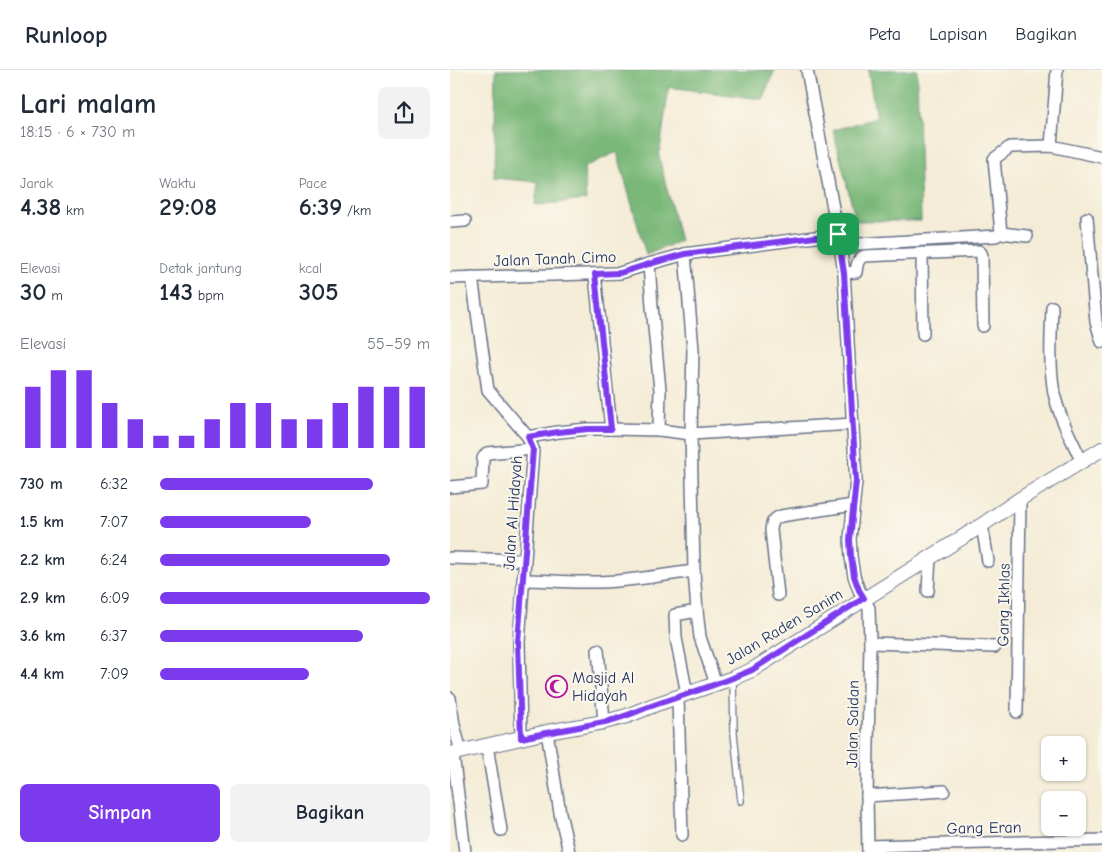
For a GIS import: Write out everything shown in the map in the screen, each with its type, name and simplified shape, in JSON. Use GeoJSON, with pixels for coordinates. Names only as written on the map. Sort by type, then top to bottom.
{"type":"FeatureCollection","features":[{"type":"Feature","properties":{"kind":"street","name":"Jalan Saidan"},"geometry":{"type":"LineString","coordinates":[[807,70],[844,273],[856,481],[850,539],[851,557],[854,576],[869,608],[868,849]]}},
{"type":"Feature","properties":{"kind":"street"},"geometry":{"type":"LineString","coordinates":[[1051,146],[1057,70]]}},
{"type":"Feature","properties":{"kind":"street"},"geometry":{"type":"LineString","coordinates":[[1001,233],[994,159],[1010,147],[1051,146],[1102,157]]}},
{"type":"Feature","properties":{"kind":"street"},"geometry":{"type":"LineString","coordinates":[[1087,218],[1096,322],[1102,342]]}},
{"type":"Feature","properties":{"kind":"street"},"geometry":{"type":"LineString","coordinates":[[450,222],[464,221]]}},
{"type":"Feature","properties":{"kind":"street","name":"Jalan Tanah Cimo"},"geometry":{"type":"LineString","coordinates":[[450,278],[620,273],[685,254],[839,239],[996,236],[1001,233],[1027,236]]}},
{"type":"Feature","properties":{"kind":"street"},"geometry":{"type":"LineString","coordinates":[[844,273],[856,272],[857,264],[864,256],[975,251],[982,253],[983,326]]}},
{"type":"Feature","properties":{"kind":"street"},"geometry":{"type":"LineString","coordinates":[[922,253],[923,334]]}},
{"type":"Feature","properties":{"kind":"street"},"geometry":{"type":"LineString","coordinates":[[685,254],[692,350],[691,434],[694,571],[700,637],[716,684]]}},
{"type":"Feature","properties":{"kind":"street"},"geometry":{"type":"LineString","coordinates":[[649,264],[660,390],[659,430]]}},
{"type":"Feature","properties":{"kind":"street"},"geometry":{"type":"LineString","coordinates":[[595,274],[611,429]]}},
{"type":"Feature","properties":{"kind":"street","name":"Jalan Al Hidayah"},"geometry":{"type":"LineString","coordinates":[[472,277],[488,390],[528,437],[533,449],[518,642],[521,738]]}},
{"type":"Feature","properties":{"kind":"street"},"geometry":{"type":"LineString","coordinates":[[1052,307],[1050,362],[1054,394],[1082,462]]}},
{"type":"Feature","properties":{"kind":"street"},"geometry":{"type":"LineString","coordinates":[[528,437],[588,429],[659,430],[691,434],[853,424]]}},
{"type":"Feature","properties":{"kind":"street"},"geometry":{"type":"LineString","coordinates":[[450,487],[482,484],[483,458],[487,453],[533,449]]}},
{"type":"Feature","properties":{"kind":"street","name":"Jalan Raden Sanim"},"geometry":{"type":"LineString","coordinates":[[455,753],[627,716],[733,678],[759,666],[1020,499],[1102,449]]}},
{"type":"Feature","properties":{"kind":"street","name":"Gang Ikhlas"},"geometry":{"type":"LineString","coordinates":[[1017,712],[1020,499]]}},
{"type":"Feature","properties":{"kind":"street"},"geometry":{"type":"LineString","coordinates":[[778,595],[771,530],[772,522],[775,518],[853,505]]}},
{"type":"Feature","properties":{"kind":"street"},"geometry":{"type":"LineString","coordinates":[[982,525],[988,561]]}},
{"type":"Feature","properties":{"kind":"street"},"geometry":{"type":"LineString","coordinates":[[928,591],[930,557]]}},
{"type":"Feature","properties":{"kind":"street"},"geometry":{"type":"LineString","coordinates":[[450,558],[524,560]]}},
{"type":"Feature","properties":{"kind":"street"},"geometry":{"type":"LineString","coordinates":[[523,580],[582,582],[630,580],[694,571]]}},
{"type":"Feature","properties":{"kind":"street"},"geometry":{"type":"LineString","coordinates":[[682,835],[683,696],[675,615],[697,611]]}},
{"type":"Feature","properties":{"kind":"street"},"geometry":{"type":"LineString","coordinates":[[870,643],[995,647]]}},
{"type":"Feature","properties":{"kind":"street"},"geometry":{"type":"LineString","coordinates":[[598,650],[604,722]]}},
{"type":"Feature","properties":{"kind":"street"},"geometry":{"type":"LineString","coordinates":[[450,698],[465,852]]}},
{"type":"Feature","properties":{"kind":"street"},"geometry":{"type":"LineString","coordinates":[[547,732],[560,813],[569,852]]}},
{"type":"Feature","properties":{"kind":"street"},"geometry":{"type":"LineString","coordinates":[[487,746],[501,830]]}},
{"type":"Feature","properties":{"kind":"street"},"geometry":{"type":"LineString","coordinates":[[867,796],[944,791]]}},
{"type":"Feature","properties":{"kind":"street","name":"Gang Eran"},"geometry":{"type":"LineString","coordinates":[[868,849],[1087,846],[1102,840]]}},
{"type":"Feature","properties":{"kind":"lane"},"geometry":{"type":"LineString","coordinates":[[733,678],[734,734],[741,801]]}},
{"type":"Feature","properties":{"kind":"green space"},"geometry":{"type":"Polygon","coordinates":[[[496,70],[775,70],[762,99],[669,87],[659,157],[680,241],[646,255],[617,152],[584,167],[586,200],[535,205],[538,182],[494,178],[496,70]]]}},
{"type":"Feature","properties":{"kind":"green space"},"geometry":{"type":"Polygon","coordinates":[[[868,70],[917,70],[921,221],[856,221],[833,130],[876,118],[868,70]]]}},
{"type":"Feature","properties":{"kind":"place","name":"Masjid Al Hidayah"},"geometry":{"type":"Point","coordinates":[556,686]}},
{"type":"Feature","properties":{"kind":"route"},"geometry":{"type":"LineString","coordinates":[[838,234],[844,273],[856,481],[850,539],[851,557],[854,576],[864,598],[752,670],[733,678],[627,716],[521,738],[518,642],[533,449],[528,437],[588,429],[611,429],[595,274],[620,273],[685,254],[838,234]]}}]}
